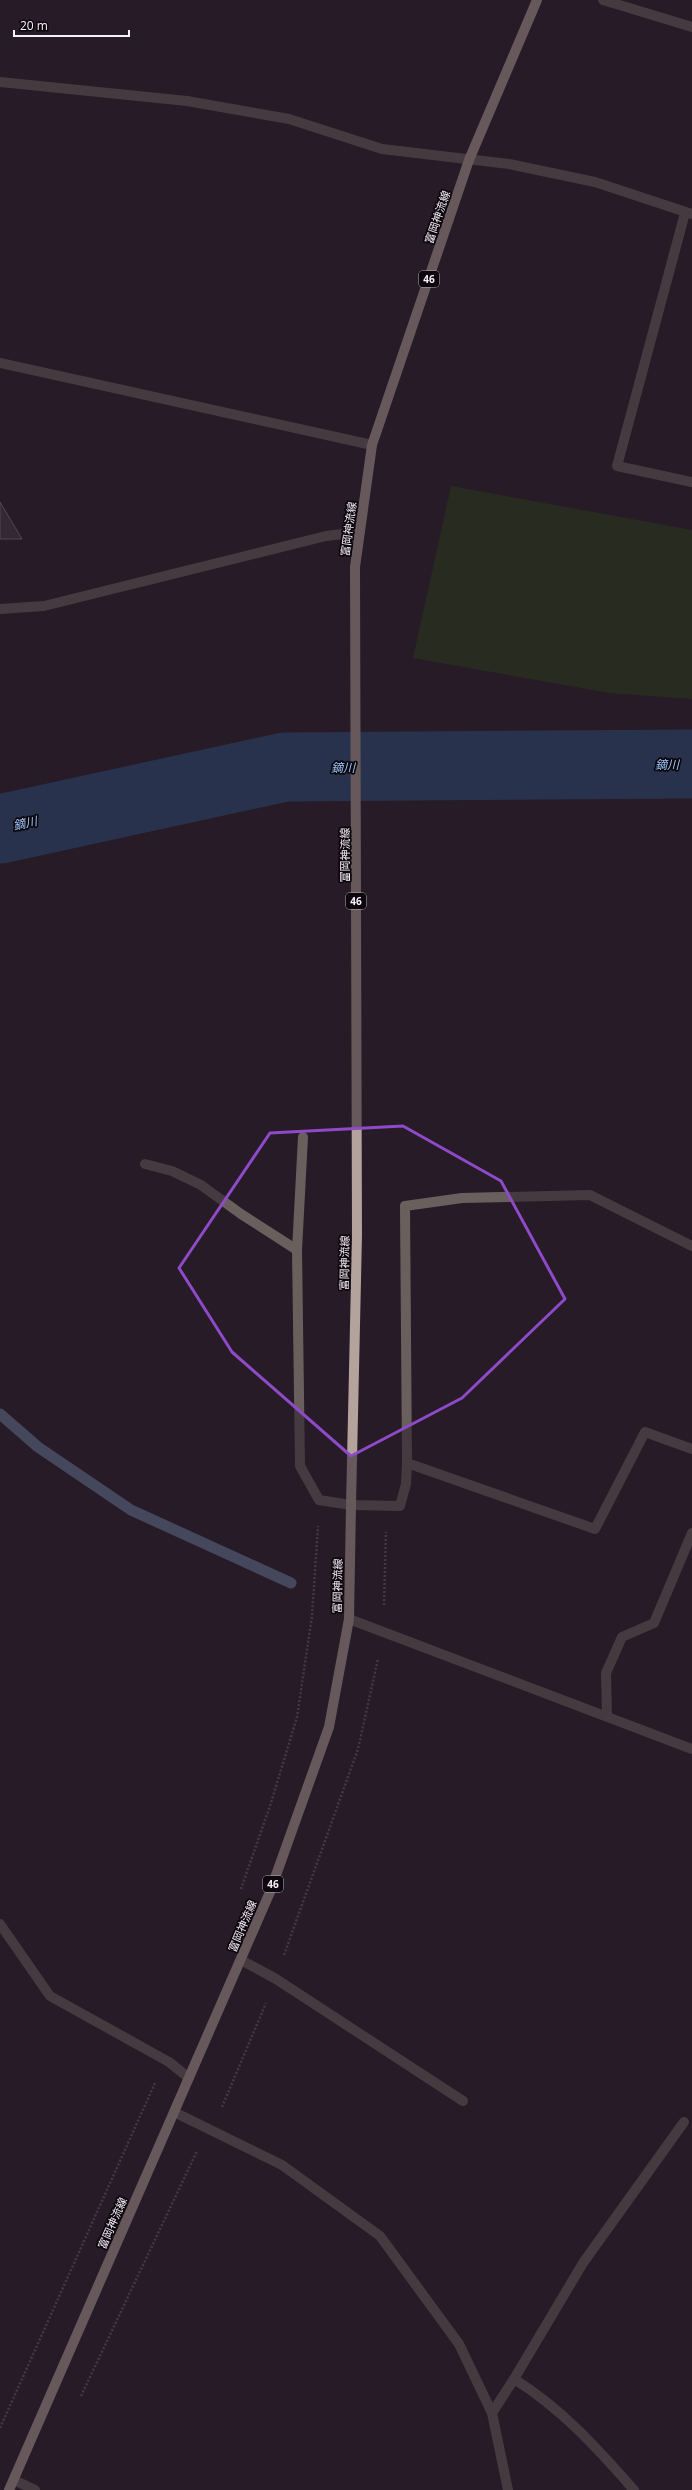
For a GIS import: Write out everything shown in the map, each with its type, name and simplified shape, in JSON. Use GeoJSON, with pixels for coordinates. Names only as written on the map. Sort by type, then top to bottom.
{"type":"FeatureCollection","features":[{"type":"Feature","properties":{"kind":"main road","name":"富岡神流線"},"geometry":{"type":"LineString","coordinates":[[9,2490],[270,1892],[329,1728],[348,1619],[351,1505],[357,1235],[355,567],[372,445],[469,160],[537,0]]}},
{"type":"Feature","properties":{"kind":"street"},"geometry":{"type":"LineString","coordinates":[[603,0],[692,27]]}},
{"type":"Feature","properties":{"kind":"street"},"geometry":{"type":"LineString","coordinates":[[0,82],[186,101],[289,119],[382,149],[509,164],[596,182],[689,213],[617,466],[692,482]]}},
{"type":"Feature","properties":{"kind":"street"},"geometry":{"type":"LineString","coordinates":[[0,363],[372,445]]}},
{"type":"Feature","properties":{"kind":"street"},"geometry":{"type":"LineString","coordinates":[[0,609],[44,606],[326,536],[360,532]]}},
{"type":"Feature","properties":{"kind":"street"},"geometry":{"type":"LineString","coordinates":[[303,1137],[297,1250],[300,1466],[319,1500],[351,1505],[400,1506],[406,1484],[405,1206],[462,1198],[590,1195],[692,1246]]}},
{"type":"Feature","properties":{"kind":"street"},"geometry":{"type":"LineString","coordinates":[[145,1164],[172,1171],[201,1185],[241,1214],[297,1250]]}},
{"type":"Feature","properties":{"kind":"street"},"geometry":{"type":"LineString","coordinates":[[406,1463],[595,1529],[645,1432],[692,1449]]}},
{"type":"Feature","properties":{"kind":"street"},"geometry":{"type":"LineString","coordinates":[[607,1717],[606,1673],[622,1637],[654,1623],[692,1532]]}},
{"type":"Feature","properties":{"kind":"street"},"geometry":{"type":"LineString","coordinates":[[348,1619],[692,1749]]}},
{"type":"Feature","properties":{"kind":"street"},"geometry":{"type":"LineString","coordinates":[[0,1924],[50,1996],[169,2062],[189,2078]]}},
{"type":"Feature","properties":{"kind":"street"},"geometry":{"type":"LineString","coordinates":[[240,1960],[276,1979],[463,2101]]}},
{"type":"Feature","properties":{"kind":"street"},"geometry":{"type":"LineString","coordinates":[[174,2112],[282,2165],[380,2236],[459,2344],[492,2412],[508,2490]]}},
{"type":"Feature","properties":{"kind":"street"},"geometry":{"type":"LineString","coordinates":[[492,2412],[514,2380],[583,2263],[684,2122]]}},
{"type":"Feature","properties":{"kind":"street"},"geometry":{"type":"LineString","coordinates":[[514,2380],[542,2396],[596,2447],[634,2490]]}},
{"type":"Feature","properties":{"kind":"street"},"geometry":{"type":"LineString","coordinates":[[14,2480],[34,2490]]}},
{"type":"Feature","properties":{"kind":"path"},"geometry":{"type":"LineString","coordinates":[[239,1894],[270,1806],[297,1717],[312,1616],[319,1500]]}},
{"type":"Feature","properties":{"kind":"path"},"geometry":{"type":"LineString","coordinates":[[384,1608],[387,1506]]}},
{"type":"Feature","properties":{"kind":"path"},"geometry":{"type":"LineString","coordinates":[[77,2403],[196,2152],[219,2114],[276,1979],[358,1749],[378,1658]]}},
{"type":"Feature","properties":{"kind":"path"},"geometry":{"type":"LineString","coordinates":[[0,2428],[155,2082],[169,2062]]}},
{"type":"Feature","properties":{"kind":"highlighted area"},"geometry":{"type":"Polygon","coordinates":[[[403,1126],[501,1181],[565,1299],[462,1398],[351,1456],[232,1352],[179,1268],[270,1133],[403,1126]]]}},
{"type":"Feature","properties":{"kind":"green space"},"geometry":{"type":"Polygon","coordinates":[[[451,486],[692,530],[692,699],[610,693],[413,658],[451,486]]]}},
{"type":"Feature","properties":{"kind":"building"},"geometry":{"type":"Polygon","coordinates":[[[0,502],[22,539],[0,539],[0,502]]]}},
{"type":"Feature","properties":{"kind":"waterway","name":"鏑川"},"geometry":{"type":"LineString","coordinates":[[0,829],[285,767],[692,764]]}},
{"type":"Feature","properties":{"kind":"waterway"},"geometry":{"type":"LineString","coordinates":[[0,1414],[38,1447],[131,1510],[291,1583]]}}]}
